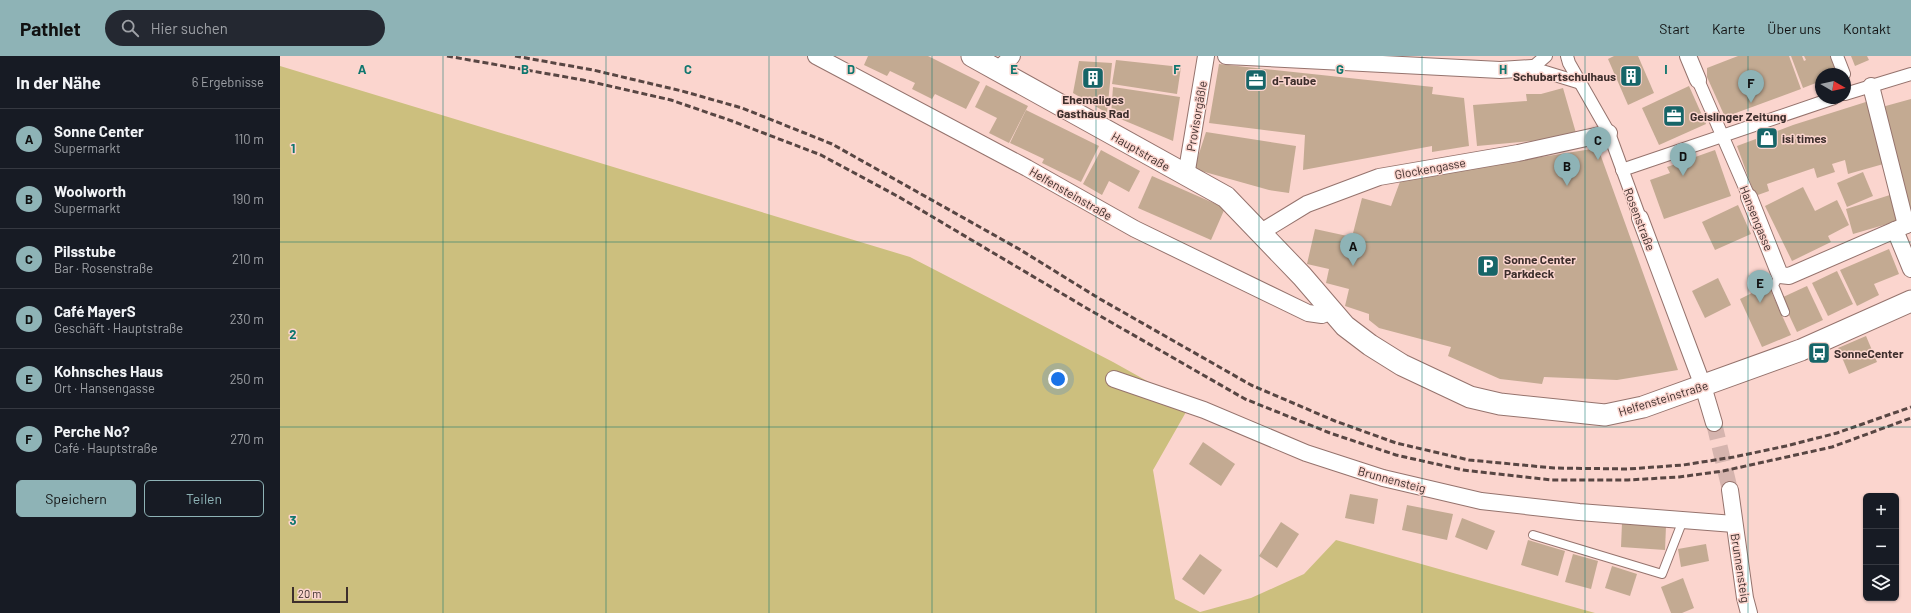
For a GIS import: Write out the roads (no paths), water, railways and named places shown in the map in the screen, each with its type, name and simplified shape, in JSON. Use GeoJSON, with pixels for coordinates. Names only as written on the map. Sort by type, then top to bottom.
{"type":"FeatureCollection","features":[{"type":"Feature","properties":{"kind":"street","name":"Helfensteinstraße"},"geometry":{"type":"LineString","coordinates":[[816,56],[1027,168],[1135,229],[1308,313],[1322,315],[1332,311]]}},
{"type":"Feature","properties":{"kind":"street","name":"Hauptstraße"},"geometry":{"type":"LineString","coordinates":[[972,56],[1005,63],[1186,176],[1226,197],[1261,232]]}},
{"type":"Feature","properties":{"kind":"street","name":"Provisorgäßle"},"geometry":{"type":"LineString","coordinates":[[1186,176],[1206,56]]}},
{"type":"Feature","properties":{"kind":"street"},"geometry":{"type":"LineString","coordinates":[[1226,56],[1500,70],[1532,68],[1581,83]]}},
{"type":"Feature","properties":{"kind":"street"},"geometry":{"type":"LineString","coordinates":[[1532,68],[1546,56]]}},
{"type":"Feature","properties":{"kind":"street","name":"Rosenstraße"},"geometry":{"type":"LineString","coordinates":[[1567,56],[1609,133],[1703,386]]}},
{"type":"Feature","properties":{"kind":"street"},"geometry":{"type":"LineString","coordinates":[[1688,56],[1698,80]]}},
{"type":"Feature","properties":{"kind":"street"},"geometry":{"type":"LineString","coordinates":[[1837,56],[1842,68]]}},
{"type":"Feature","properties":{"kind":"street"},"geometry":{"type":"LineString","coordinates":[[1851,93],[1911,74]]}},
{"type":"Feature","properties":{"kind":"street","name":"Hansengasse"},"geometry":{"type":"LineString","coordinates":[[1698,80],[1749,197],[1780,274]]}},
{"type":"Feature","properties":{"kind":"street"},"geometry":{"type":"LineString","coordinates":[[1871,86],[1904,226],[1911,269]]}},
{"type":"Feature","properties":{"kind":"street"},"geometry":{"type":"LineString","coordinates":[[1622,170],[1816,104]]}},
{"type":"Feature","properties":{"kind":"street","name":"Glockengasse"},"geometry":{"type":"LineString","coordinates":[[1261,232],[1307,204],[1379,177],[1518,153],[1609,133]]}},
{"type":"Feature","properties":{"kind":"street"},"geometry":{"type":"LineString","coordinates":[[1780,274],[1788,276],[1904,226]]}},
{"type":"Feature","properties":{"kind":"street","name":"Helfensteinstraße"},"geometry":{"type":"LineString","coordinates":[[1261,232],[1302,276],[1345,326],[1370,345],[1402,365],[1470,397],[1500,404],[1605,415],[1643,407],[1801,350],[1911,301]]}},
{"type":"Feature","properties":{"kind":"street","name":"Brunnensteig"},"geometry":{"type":"LineString","coordinates":[[1114,379],[1204,410],[1306,453],[1383,478],[1481,501],[1579,512],[1734,524]]}},
{"type":"Feature","properties":{"kind":"street"},"geometry":{"type":"LineString","coordinates":[[1703,386],[1714,423]]}},
{"type":"Feature","properties":{"kind":"street","name":"Brunnensteig"},"geometry":{"type":"LineString","coordinates":[[1730,490],[1745,598],[1749,613]]}},
{"type":"Feature","properties":{"kind":"lane"},"geometry":{"type":"LineString","coordinates":[[1780,274],[1774,285],[1785,312]]}},
{"type":"Feature","properties":{"kind":"lane"},"geometry":{"type":"LineString","coordinates":[[1533,535],[1662,574],[1683,520]]}},
{"type":"Feature","properties":{"kind":"tunnel"},"geometry":{"type":"LineString","coordinates":[[1714,423],[1730,490]]}},
{"type":"Feature","properties":{"kind":"railway"},"geometry":{"type":"LineString","coordinates":[[447,56],[583,80],[671,100],[732,121],[821,155],[899,197],[1088,309],[1245,399],[1330,433],[1396,455],[1463,470],[1552,480],[1628,480],[1679,477],[1723,471],[1832,447],[1911,418]]}},
{"type":"Feature","properties":{"kind":"railway"},"geometry":{"type":"LineString","coordinates":[[515,56],[593,70],[682,91],[742,108],[832,144],[1019,249],[1100,299],[1251,385],[1335,421],[1396,443],[1469,460],[1554,468],[1628,469],[1683,465],[1734,457],[1786,446],[1837,433],[1911,407]]}},
{"type":"Feature","properties":{"kind":"place","name":"Schubartschulhaus"},"geometry":{"type":"Point","coordinates":[1631,76]}},
{"type":"Feature","properties":{"kind":"place","name":"Ehemaliges Gasthaus Rad"},"geometry":{"type":"Point","coordinates":[1093,78]}},
{"type":"Feature","properties":{"kind":"place","name":"d-Taube"},"geometry":{"type":"Point","coordinates":[1256,80]}},
{"type":"Feature","properties":{"kind":"place","name":"Perche No?"},"geometry":{"type":"Point","coordinates":[1751,103]}},
{"type":"Feature","properties":{"kind":"place","name":"Geislinger Zeitung"},"geometry":{"type":"Point","coordinates":[1674,116]}},
{"type":"Feature","properties":{"kind":"place","name":"isi times"},"geometry":{"type":"Point","coordinates":[1767,138]}},
{"type":"Feature","properties":{"kind":"place","name":"Pilsstube"},"geometry":{"type":"Point","coordinates":[1598,160]}},
{"type":"Feature","properties":{"kind":"place","name":"Café MayerS"},"geometry":{"type":"Point","coordinates":[1683,176]}},
{"type":"Feature","properties":{"kind":"place","name":"Woolworth"},"geometry":{"type":"Point","coordinates":[1567,186]}},
{"type":"Feature","properties":{"kind":"place","name":"Sonne Center"},"geometry":{"type":"Point","coordinates":[1353,266]}},
{"type":"Feature","properties":{"kind":"place","name":"Sonne Center Parkdeck"},"geometry":{"type":"Point","coordinates":[1488,266]}},
{"type":"Feature","properties":{"kind":"place","name":"Kohnsches Haus"},"geometry":{"type":"Point","coordinates":[1760,303]}},
{"type":"Feature","properties":{"kind":"place","name":"SonneCenter"},"geometry":{"type":"Point","coordinates":[1819,353]}}]}
